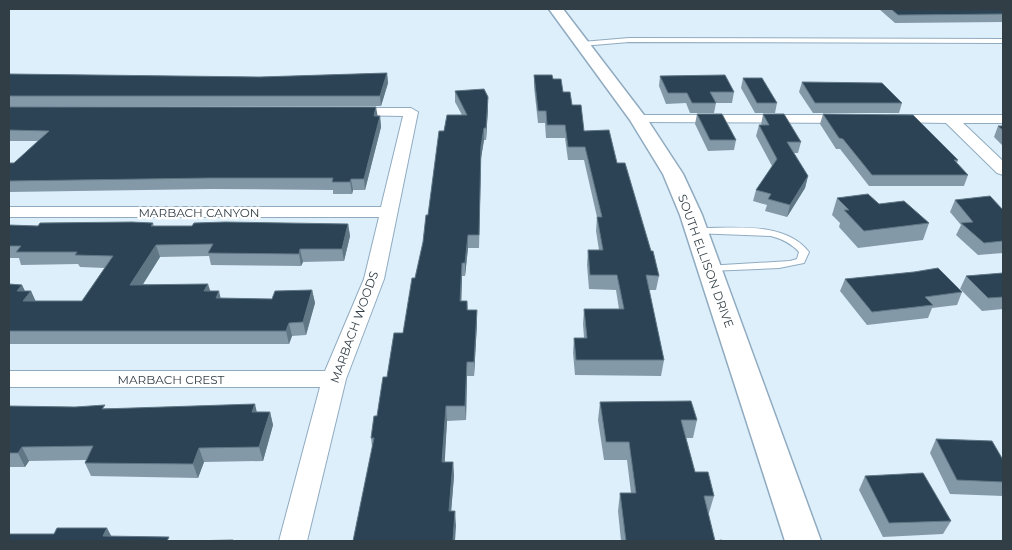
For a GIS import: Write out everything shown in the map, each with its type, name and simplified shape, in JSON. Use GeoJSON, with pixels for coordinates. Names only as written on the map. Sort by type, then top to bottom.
{"type":"FeatureCollection","features":[{"type":"Feature","properties":{"kind":"street","name":"SOUTH ELLISON DRIVE"},"geometry":{"type":"LineString","coordinates":[[556,9],[638,118],[673,174],[696,231],[803,541]]}},
{"type":"Feature","properties":{"kind":"street","name":"MARBACH WOODS"},"geometry":{"type":"LineString","coordinates":[[293,541],[334,380],[342,355],[374,279],[411,112],[332,112]]}},
{"type":"Feature","properties":{"kind":"street"},"geometry":{"type":"LineString","coordinates":[[638,118],[1003,119]]}},
{"type":"Feature","properties":{"kind":"street"},"geometry":{"type":"LineString","coordinates":[[950,119],[1003,170]]}},
{"type":"Feature","properties":{"kind":"street","name":"MARBACH CANYON"},"geometry":{"type":"LineString","coordinates":[[9,212],[388,212]]}},
{"type":"Feature","properties":{"kind":"street","name":"MARBACH CREST"},"geometry":{"type":"LineString","coordinates":[[9,379],[334,380]]}},
{"type":"Feature","properties":{"kind":"lane"},"geometry":{"type":"LineString","coordinates":[[582,44],[629,40],[1003,41]]}},
{"type":"Feature","properties":{"kind":"lane"},"geometry":{"type":"LineString","coordinates":[[696,231],[770,233],[785,236],[800,244],[804,252],[801,262],[791,265],[733,265],[709,268]]}},
{"type":"Feature","properties":{"kind":"building"},"geometry":{"type":"Polygon","coordinates":[[[891,9],[1003,9],[1003,14],[898,15],[891,9]]]}},
{"type":"Feature","properties":{"kind":"building"},"geometry":{"type":"Polygon","coordinates":[[[387,73],[380,96],[9,96],[9,74],[260,77],[387,73]]]}},
{"type":"Feature","properties":{"kind":"building"},"geometry":{"type":"Polygon","coordinates":[[[534,75],[552,75],[553,79],[561,79],[563,92],[570,92],[572,105],[581,105],[584,131],[609,130],[617,163],[625,163],[659,276],[646,275],[664,360],[576,360],[574,338],[587,338],[584,309],[624,309],[617,275],[590,275],[588,250],[603,250],[597,217],[602,217],[585,147],[568,147],[565,125],[547,125],[546,111],[538,111],[534,75]]]}},
{"type":"Feature","properties":{"kind":"building"},"geometry":{"type":"Polygon","coordinates":[[[725,75],[734,92],[710,92],[716,103],[692,103],[687,93],[668,93],[660,76],[725,75]]]}},
{"type":"Feature","properties":{"kind":"building"},"geometry":{"type":"Polygon","coordinates":[[[743,78],[762,78],[777,103],[757,103],[743,78]]]}},
{"type":"Feature","properties":{"kind":"building"},"geometry":{"type":"Polygon","coordinates":[[[802,82],[882,83],[902,103],[815,103],[802,82]]]}},
{"type":"Feature","properties":{"kind":"building"},"geometry":{"type":"Polygon","coordinates":[[[484,89],[488,97],[486,128],[484,128],[481,146],[479,235],[468,235],[465,263],[462,263],[460,301],[467,301],[467,310],[477,310],[474,362],[467,362],[465,406],[446,406],[442,462],[453,462],[449,511],[455,511],[453,541],[353,541],[374,438],[371,438],[374,416],[377,416],[383,377],[387,377],[394,333],[403,333],[412,278],[415,278],[423,242],[439,131],[444,131],[447,115],[467,115],[455,91],[484,89]]]}},
{"type":"Feature","properties":{"kind":"building"},"geometry":{"type":"Polygon","coordinates":[[[9,107],[376,107],[374,116],[380,116],[364,179],[351,179],[350,182],[332,182],[333,178],[9,181],[9,163],[14,163],[49,131],[9,130],[9,107]]]}},
{"type":"Feature","properties":{"kind":"building"},"geometry":{"type":"Polygon","coordinates":[[[697,114],[722,114],[736,140],[710,140],[697,114]]]}},
{"type":"Feature","properties":{"kind":"building"},"geometry":{"type":"Polygon","coordinates":[[[763,114],[784,114],[801,142],[787,142],[808,176],[790,205],[768,199],[771,194],[756,190],[777,159],[759,125],[769,125],[763,114]]]}},
{"type":"Feature","properties":{"kind":"building"},"geometry":{"type":"Polygon","coordinates":[[[823,114],[913,115],[958,160],[954,160],[968,175],[872,175],[843,139],[839,138],[823,114]]]}},
{"type":"Feature","properties":{"kind":"building"},"geometry":{"type":"Polygon","coordinates":[[[868,194],[879,204],[904,201],[929,223],[864,231],[844,210],[849,210],[837,198],[868,194]]]}},
{"type":"Feature","properties":{"kind":"building"},"geometry":{"type":"Polygon","coordinates":[[[990,196],[1003,210],[1003,241],[984,243],[961,223],[973,222],[955,200],[990,196]]]}},
{"type":"Feature","properties":{"kind":"building"},"geometry":{"type":"Polygon","coordinates":[[[225,222],[348,224],[342,249],[300,249],[299,254],[208,253],[213,244],[156,245],[130,285],[208,284],[204,291],[219,291],[216,298],[272,299],[275,291],[312,290],[303,322],[289,323],[286,331],[9,331],[9,284],[22,285],[17,291],[31,291],[23,301],[82,301],[113,256],[75,255],[77,252],[16,252],[21,246],[9,246],[9,225],[38,226],[40,223],[153,223],[151,226],[192,226],[194,223],[225,222]]]}},
{"type":"Feature","properties":{"kind":"building"},"geometry":{"type":"Polygon","coordinates":[[[938,268],[962,292],[925,297],[933,305],[872,312],[845,279],[914,272],[938,268]]]}},
{"type":"Feature","properties":{"kind":"building"},"geometry":{"type":"Polygon","coordinates":[[[1003,273],[1003,297],[988,298],[966,276],[1003,273]]]}},
{"type":"Feature","properties":{"kind":"building"},"geometry":{"type":"Polygon","coordinates":[[[691,401],[697,420],[681,420],[695,472],[708,472],[714,496],[704,496],[715,541],[626,541],[620,493],[636,493],[629,442],[606,442],[600,402],[691,401]]]}},
{"type":"Feature","properties":{"kind":"building"},"geometry":{"type":"Polygon","coordinates":[[[255,404],[252,412],[270,412],[259,447],[199,448],[193,464],[85,463],[93,446],[22,447],[18,453],[9,453],[9,406],[75,407],[105,405],[102,409],[255,404]]]}},
{"type":"Feature","properties":{"kind":"building"},"geometry":{"type":"Polygon","coordinates":[[[936,439],[992,441],[1003,460],[1003,482],[957,480],[936,439]]]}},
{"type":"Feature","properties":{"kind":"building"},"geometry":{"type":"Polygon","coordinates":[[[923,473],[951,521],[889,523],[865,476],[923,473]]]}},
{"type":"Feature","properties":{"kind":"building"},"geometry":{"type":"Polygon","coordinates":[[[57,528],[107,528],[103,536],[169,537],[167,541],[9,541],[9,534],[54,534],[57,528]]]}},
{"type":"Feature","properties":{"kind":"building"},"geometry":{"type":"Polygon","coordinates":[[[233,540],[233,541],[187,541],[233,540]]]}}]}
